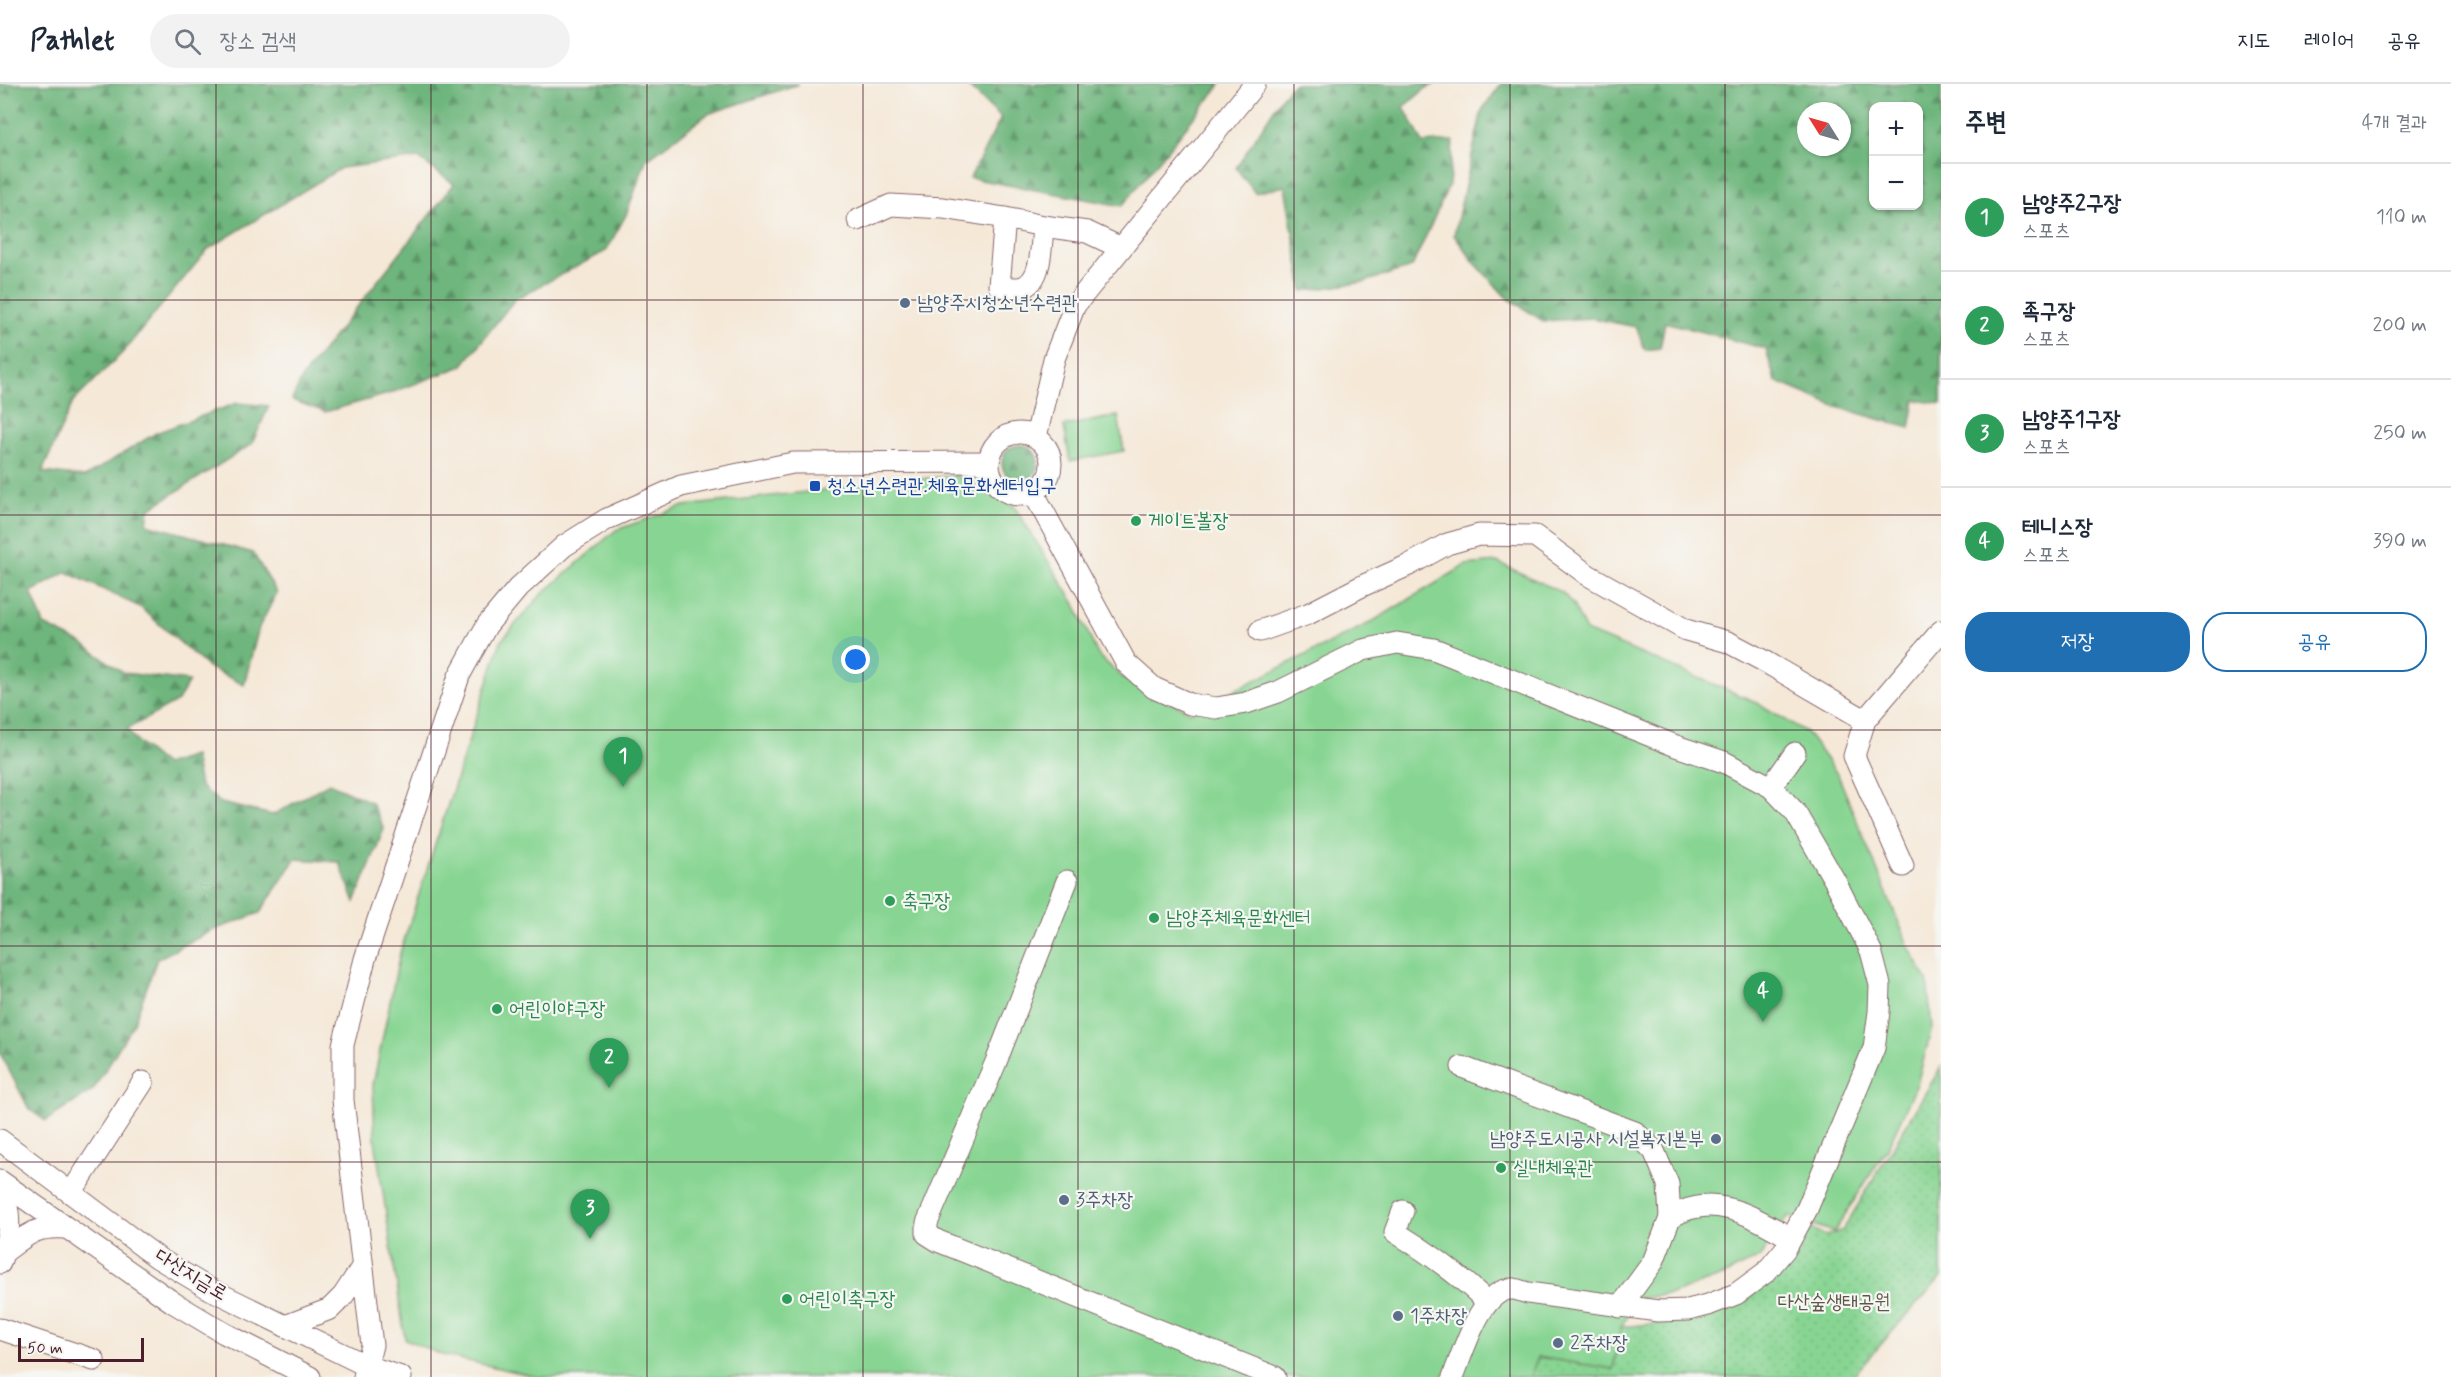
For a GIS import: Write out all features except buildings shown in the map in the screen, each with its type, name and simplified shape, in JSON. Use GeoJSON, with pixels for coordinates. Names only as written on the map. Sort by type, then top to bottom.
{"type":"FeatureCollection","features":[{"type":"Feature","properties":{"kind":"street"},"geometry":{"type":"LineString","coordinates":[[1036,437],[1054,359],[1075,305],[1255,84]]}},
{"type":"Feature","properties":{"kind":"street"},"geometry":{"type":"LineString","coordinates":[[858,220],[891,205],[943,208],[1087,232],[1121,248]]}},
{"type":"Feature","properties":{"kind":"street"},"geometry":{"type":"LineString","coordinates":[[1005,218],[999,286],[1019,288],[1029,284],[1039,264],[1043,226]]}},
{"type":"Feature","properties":{"kind":"street"},"geometry":{"type":"LineString","coordinates":[[1018,433],[1036,437],[1045,445],[1052,463],[1046,482],[1033,492],[1020,495],[1001,489],[994,481],[989,462],[992,450],[1007,435],[1018,433]]}},
{"type":"Feature","properties":{"kind":"street"},"geometry":{"type":"LineString","coordinates":[[365,1371],[372,1345],[343,1100],[344,1045],[365,959],[459,676],[487,625],[518,588],[564,546],[607,519],[681,486],[793,463],[989,462]]}},
{"type":"Feature","properties":{"kind":"street"},"geometry":{"type":"LineString","coordinates":[[1033,492],[1126,663],[1154,688],[1190,704],[1216,708],[1246,703],[1278,692],[1363,650],[1397,643],[1434,649],[1676,746],[1724,762],[1771,787],[1795,812],[1835,881],[1871,951],[1880,985],[1874,1048],[1807,1209],[1791,1238],[1766,1272],[1736,1293],[1708,1305],[1688,1310],[1658,1311],[1620,1307],[1513,1289],[1498,1293],[1487,1302],[1476,1321],[1454,1377]]}},
{"type":"Feature","properties":{"kind":"street"},"geometry":{"type":"LineString","coordinates":[[1260,631],[1308,614],[1409,565],[1446,544],[1479,535],[1535,536],[1588,575],[1686,630],[1728,642],[1864,720]]}},
{"type":"Feature","properties":{"kind":"street"},"geometry":{"type":"LineString","coordinates":[[1903,866],[1854,756],[1864,720],[1941,631]]}},
{"type":"Feature","properties":{"kind":"street"},"geometry":{"type":"LineString","coordinates":[[1771,787],[1795,753]]}},
{"type":"Feature","properties":{"kind":"street"},"geometry":{"type":"LineString","coordinates":[[1068,881],[996,1062],[927,1223],[927,1234],[938,1241],[1275,1377]]}},
{"type":"Feature","properties":{"kind":"street"},"geometry":{"type":"LineString","coordinates":[[1462,1067],[1635,1132],[1654,1151],[1668,1184],[1670,1218],[1653,1262],[1620,1307]]}},
{"type":"Feature","properties":{"kind":"street"},"geometry":{"type":"LineString","coordinates":[[71,1193],[143,1082]]}},
{"type":"Feature","properties":{"kind":"street","name":"다산지금로"},"geometry":{"type":"LineString","coordinates":[[0,1140],[168,1264],[208,1288],[285,1326],[365,1371],[400,1377]]}},
{"type":"Feature","properties":{"kind":"street","name":"다산지금로"},"geometry":{"type":"LineString","coordinates":[[0,1180],[194,1315],[310,1377]]}},
{"type":"Feature","properties":{"kind":"street"},"geometry":{"type":"LineString","coordinates":[[0,1188],[7,1202],[10,1216],[9,1232],[2,1257]]}},
{"type":"Feature","properties":{"kind":"street"},"geometry":{"type":"LineString","coordinates":[[1670,1218],[1685,1209],[1708,1205],[1747,1213],[1791,1238]]}},
{"type":"Feature","properties":{"kind":"street"},"geometry":{"type":"LineString","coordinates":[[1403,1211],[1395,1232],[1431,1253],[1454,1270],[1487,1302]]}},
{"type":"Feature","properties":{"kind":"street"},"geometry":{"type":"LineString","coordinates":[[2,1257],[29,1234],[46,1227],[66,1228]]}},
{"type":"Feature","properties":{"kind":"street"},"geometry":{"type":"LineString","coordinates":[[285,1326],[330,1309],[362,1267]]}},
{"type":"Feature","properties":{"kind":"street"},"geometry":{"type":"LineString","coordinates":[[0,1329],[94,1360]]}},
{"type":"Feature","properties":{"kind":"green space"},"geometry":{"type":"Polygon","coordinates":[[[0,84],[799,84],[708,114],[646,160],[626,215],[606,251],[515,299],[462,366],[388,394],[325,412],[292,400],[303,376],[454,184],[418,158],[341,168],[208,249],[123,352],[73,402],[42,472],[85,477],[156,433],[237,403],[269,406],[252,444],[149,509],[147,524],[253,553],[277,593],[259,627],[244,685],[208,667],[140,607],[67,572],[31,592],[44,625],[81,643],[124,673],[189,681],[178,701],[127,729],[137,742],[165,765],[194,756],[200,786],[221,803],[273,815],[329,783],[371,802],[384,829],[355,902],[339,862],[295,859],[260,913],[211,931],[157,959],[134,1023],[93,1090],[46,1121],[29,1109],[0,1053],[0,84]]]}},
{"type":"Feature","properties":{"kind":"green space"},"geometry":{"type":"Polygon","coordinates":[[[966,84],[1221,84],[1122,206],[970,178],[1001,118],[966,84]]]}},
{"type":"Feature","properties":{"kind":"green space"},"geometry":{"type":"Polygon","coordinates":[[[1293,84],[1435,84],[1425,89],[1404,107],[1423,143],[1453,141],[1449,185],[1412,267],[1364,282],[1303,291],[1285,186],[1255,193],[1236,168],[1281,98],[1293,84]]]}},
{"type":"Feature","properties":{"kind":"green space"},"geometry":{"type":"Polygon","coordinates":[[[1501,84],[1941,84],[1941,404],[1915,400],[1910,428],[1837,407],[1775,381],[1766,349],[1665,322],[1660,348],[1645,350],[1636,327],[1591,318],[1543,321],[1506,297],[1474,262],[1454,235],[1482,110],[1501,84]]]}},
{"type":"Feature","properties":{"kind":"green space"},"geometry":{"type":"Polygon","coordinates":[[[1118,416],[1124,451],[1070,461],[1064,426],[1118,416]]]}},
{"type":"Feature","properties":{"kind":"green space"},"geometry":{"type":"Polygon","coordinates":[[[1020,445],[1033,450],[1038,463],[1033,476],[1020,481],[1007,476],[1002,463],[1007,450],[1020,445]]]}},
{"type":"Feature","properties":{"kind":"green space","name":"남양주체육문화센터"},"geometry":{"type":"Polygon","coordinates":[[[955,475],[1014,506],[1075,604],[1098,655],[1128,682],[1191,712],[1370,623],[1466,565],[1497,562],[1563,593],[1573,605],[1586,631],[1756,702],[1806,732],[1838,775],[1908,945],[1927,980],[1932,1028],[1917,1084],[1888,1147],[1834,1232],[1788,1216],[1760,1257],[1723,1276],[1671,1294],[1637,1299],[1621,1327],[1613,1369],[1538,1357],[1530,1377],[538,1377],[442,1355],[405,1339],[375,1140],[373,1085],[400,953],[501,641],[541,595],[616,530],[684,506],[955,475]]]}},
{"type":"Feature","properties":{"kind":"green space","name":"다산숲생태공원"},"geometry":{"type":"Polygon","coordinates":[[[1941,1067],[1941,1277],[1852,1377],[1529,1377],[1538,1357],[1613,1369],[1621,1327],[1681,1321],[1746,1301],[1780,1268],[1806,1226],[1826,1236],[1843,1230],[1941,1067]]]}},
{"type":"Feature","properties":{"kind":"place","name":"남양주시청소년수련관"},"geometry":{"type":"Point","coordinates":[905,303]}},
{"type":"Feature","properties":{"kind":"place","name":"청소년수련관.체육문화센터입구"},"geometry":{"type":"Point","coordinates":[815,486]}},
{"type":"Feature","properties":{"kind":"place","name":"게이트볼장"},"geometry":{"type":"Point","coordinates":[1136,521]}},
{"type":"Feature","properties":{"kind":"place","name":"남양주2구장"},"geometry":{"type":"Point","coordinates":[623,787]}},
{"type":"Feature","properties":{"kind":"place","name":"축구장"},"geometry":{"type":"Point","coordinates":[890,901]}},
{"type":"Feature","properties":{"kind":"place","name":"남양주체육문화센터"},"geometry":{"type":"Point","coordinates":[1154,918]}},
{"type":"Feature","properties":{"kind":"place","name":"어린이야구장"},"geometry":{"type":"Point","coordinates":[497,1009]}},
{"type":"Feature","properties":{"kind":"place","name":"테니스장"},"geometry":{"type":"Point","coordinates":[1763,1022]}},
{"type":"Feature","properties":{"kind":"place","name":"족구장"},"geometry":{"type":"Point","coordinates":[609,1088]}},
{"type":"Feature","properties":{"kind":"place","name":"남양주도시공사 시설복지본부"},"geometry":{"type":"Point","coordinates":[1716,1139]}},
{"type":"Feature","properties":{"kind":"place","name":"실내체육관"},"geometry":{"type":"Point","coordinates":[1501,1168]}},
{"type":"Feature","properties":{"kind":"place","name":"3주차장"},"geometry":{"type":"Point","coordinates":[1064,1200]}},
{"type":"Feature","properties":{"kind":"place","name":"남양주1구장"},"geometry":{"type":"Point","coordinates":[590,1239]}},
{"type":"Feature","properties":{"kind":"place","name":"어린이축구장"},"geometry":{"type":"Point","coordinates":[787,1299]}},
{"type":"Feature","properties":{"kind":"place","name":"1주차장"},"geometry":{"type":"Point","coordinates":[1398,1316]}},
{"type":"Feature","properties":{"kind":"place","name":"2주차장"},"geometry":{"type":"Point","coordinates":[1558,1343]}}]}
